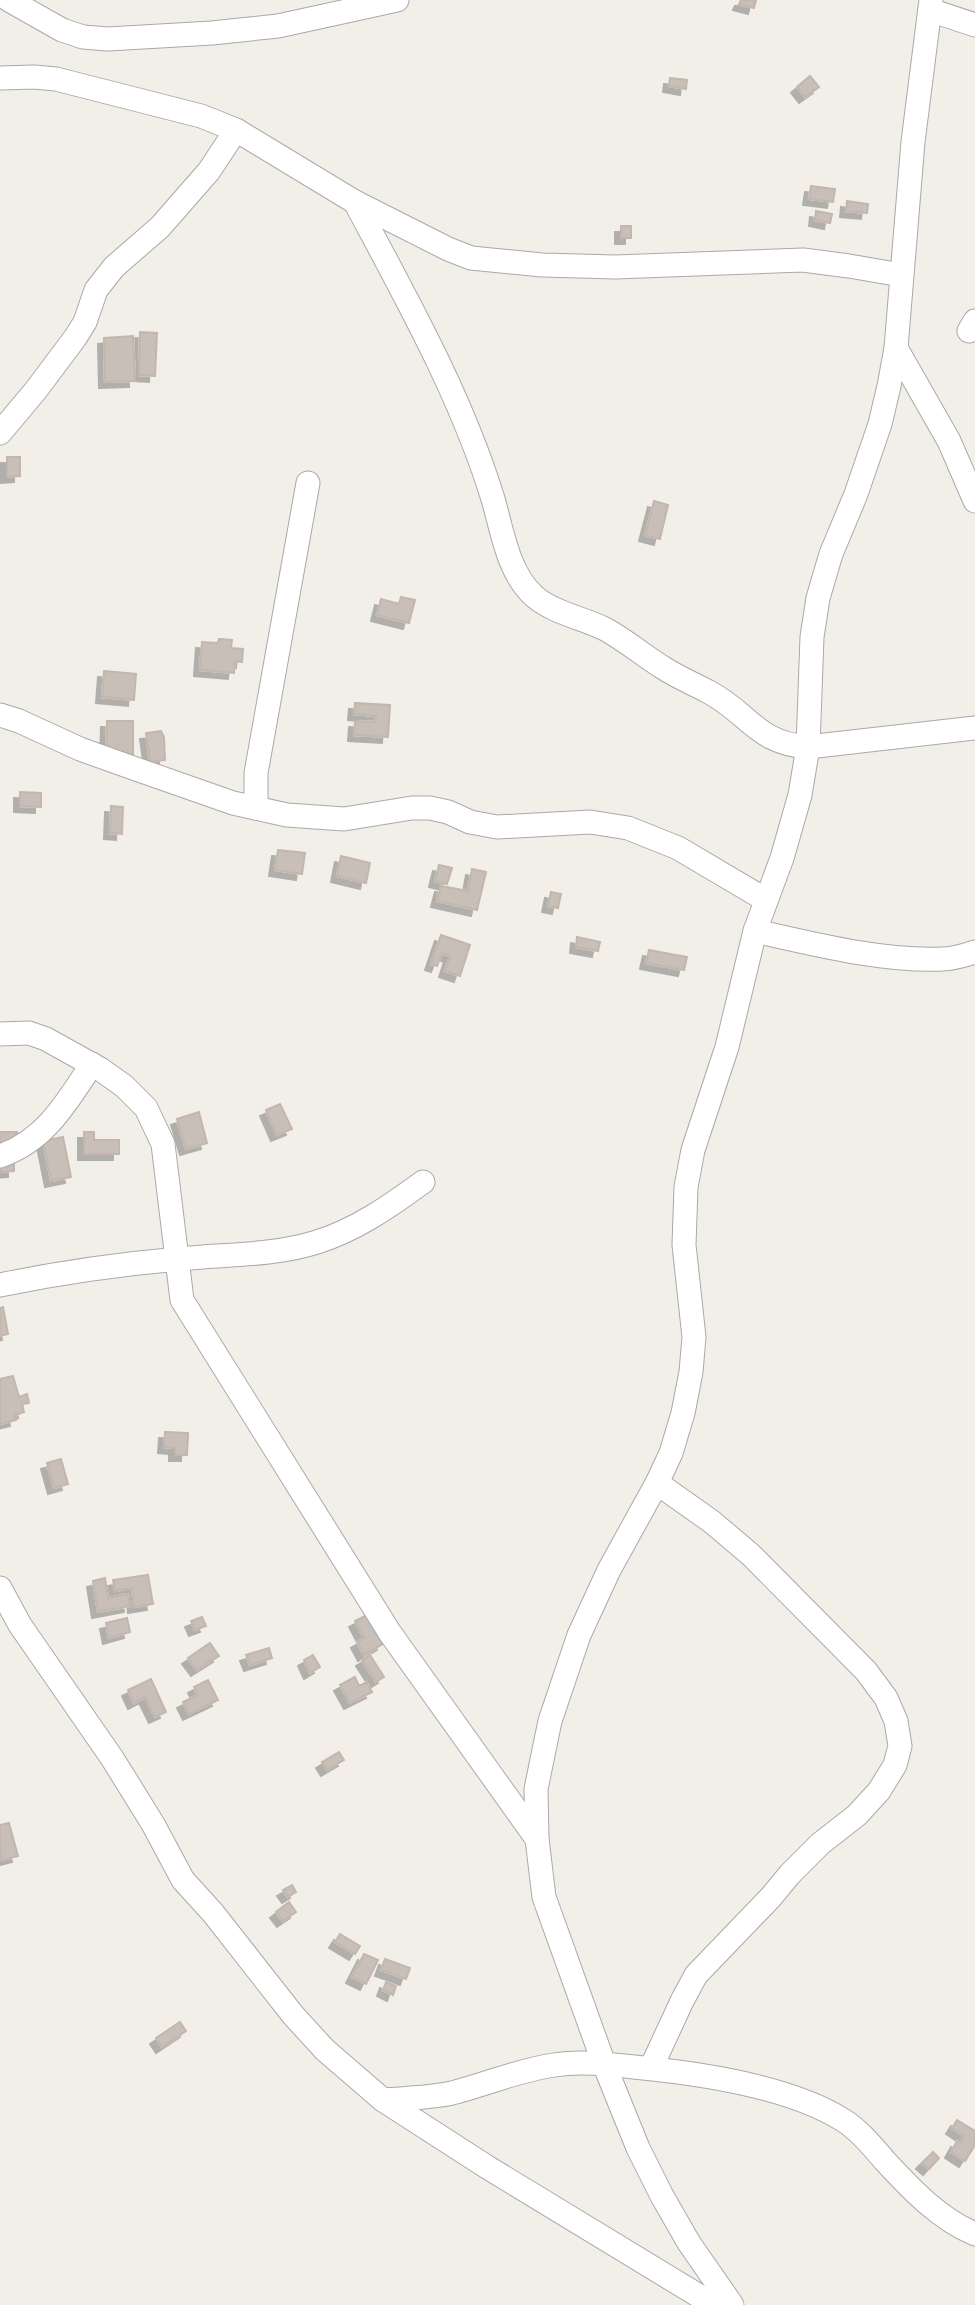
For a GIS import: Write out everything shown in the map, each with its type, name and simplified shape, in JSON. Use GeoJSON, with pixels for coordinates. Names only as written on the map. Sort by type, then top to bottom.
{"type":"FeatureCollection","features":[{"type":"Feature","properties":{"kind":"street"},"geometry":{"type":"LineString","coordinates":[[9,0],[62,30],[83,37],[108,39],[278,26],[397,0]]}},
{"type":"Feature","properties":{"kind":"street"},"geometry":{"type":"LineString","coordinates":[[732,2305],[689,2243],[662,2196],[638,2148],[604,2064],[544,1897],[537,1839],[536,1789],[540,1759],[579,1635],[608,1570],[657,1483],[671,1453],[683,1413],[694,1337],[684,1245],[685,1188],[693,1150],[727,1047],[755,931],[790,832],[808,747],[811,637],[818,598],[831,554],[856,494],[880,424],[896,348],[915,121],[930,5],[975,25]]}},
{"type":"Feature","properties":{"kind":"street"},"geometry":{"type":"LineString","coordinates":[[0,78],[34,77],[82,85],[201,116],[236,130],[355,202],[471,258],[496,262],[615,267],[803,260],[901,275]]}},
{"type":"Feature","properties":{"kind":"street"},"geometry":{"type":"LineString","coordinates":[[0,433],[75,338],[102,282],[114,267],[160,227],[209,171],[236,130]]}},
{"type":"Feature","properties":{"kind":"street"},"geometry":{"type":"LineString","coordinates":[[355,202],[459,407],[488,482],[511,560],[526,587],[541,601],[605,629],[665,669],[712,693],[763,734],[792,746],[808,747],[975,728]]}},
{"type":"Feature","properties":{"kind":"street"},"geometry":{"type":"LineString","coordinates":[[896,348],[949,441],[975,501]]}},
{"type":"Feature","properties":{"kind":"street"},"geometry":{"type":"LineString","coordinates":[[256,808],[258,762],[308,483]]}},
{"type":"Feature","properties":{"kind":"street"},"geometry":{"type":"LineString","coordinates":[[0,715],[80,749],[233,803],[286,815],[317,819],[358,818],[385,812],[430,808],[448,812],[470,822],[497,827],[590,822],[611,824],[670,844],[766,900]]}},
{"type":"Feature","properties":{"kind":"street"},"geometry":{"type":"LineString","coordinates":[[755,931],[839,949],[915,959],[946,959],[975,952]]}},
{"type":"Feature","properties":{"kind":"street"},"geometry":{"type":"LineString","coordinates":[[0,1034],[20,1032],[38,1036],[92,1064],[135,1096],[146,1108],[159,1132],[165,1158],[182,1300],[390,1633],[537,1839]]}},
{"type":"Feature","properties":{"kind":"street"},"geometry":{"type":"LineString","coordinates":[[0,1156],[33,1141],[52,1122],[92,1064]]}},
{"type":"Feature","properties":{"kind":"street"},"geometry":{"type":"LineString","coordinates":[[0,1285],[176,1259],[286,1250],[317,1242],[380,1213],[423,1182]]}},
{"type":"Feature","properties":{"kind":"street"},"geometry":{"type":"LineString","coordinates":[[651,2068],[681,2001],[696,1975],[820,1844],[857,1815],[878,1791],[895,1765],[900,1746],[896,1721],[886,1698],[866,1671],[751,1555],[712,1522],[657,1483]]}},
{"type":"Feature","properties":{"kind":"street"},"geometry":{"type":"LineString","coordinates":[[0,1588],[20,1625],[119,1769],[183,1880],[221,1923],[293,2015],[325,2050],[383,2100],[487,2167],[714,2305]]}},
{"type":"Feature","properties":{"kind":"street"},"geometry":{"type":"LineString","coordinates":[[383,2100],[451,2093],[527,2069],[559,2064],[651,2068],[766,2090],[845,2121],[913,2191],[975,2234]]}},
{"type":"Feature","properties":{"kind":"building"},"geometry":{"type":"Polygon","coordinates":[[[741,0],[756,0],[754,8],[739,4],[741,0]]]}},
{"type":"Feature","properties":{"kind":"building"},"geometry":{"type":"Polygon","coordinates":[[[810,76],[819,87],[805,97],[797,87],[810,76]]]}},
{"type":"Feature","properties":{"kind":"building"},"geometry":{"type":"Polygon","coordinates":[[[670,78],[687,80],[686,89],[669,86],[670,78]]]}},
{"type":"Feature","properties":{"kind":"building"},"geometry":{"type":"Polygon","coordinates":[[[811,186],[835,189],[833,202],[809,199],[811,186]]]}},
{"type":"Feature","properties":{"kind":"building"},"geometry":{"type":"Polygon","coordinates":[[[847,201],[868,204],[867,213],[846,211],[847,201]]]}},
{"type":"Feature","properties":{"kind":"building"},"geometry":{"type":"Polygon","coordinates":[[[816,211],[832,214],[830,223],[815,220],[816,211]]]}},
{"type":"Feature","properties":{"kind":"building"},"geometry":{"type":"Polygon","coordinates":[[[621,226],[631,226],[631,238],[621,238],[621,226]]]}},
{"type":"Feature","properties":{"kind":"building"},"geometry":{"type":"Polygon","coordinates":[[[140,332],[157,333],[155,376],[139,375],[140,332]]]}},
{"type":"Feature","properties":{"kind":"building"},"geometry":{"type":"Polygon","coordinates":[[[133,336],[135,381],[105,382],[104,338],[133,336]]]}},
{"type":"Feature","properties":{"kind":"building"},"geometry":{"type":"Polygon","coordinates":[[[7,457],[20,457],[20,476],[7,477],[7,457]]]}},
{"type":"Feature","properties":{"kind":"building"},"geometry":{"type":"Polygon","coordinates":[[[654,501],[668,505],[660,539],[645,535],[654,501]]]}},
{"type":"Feature","properties":{"kind":"building"},"geometry":{"type":"Polygon","coordinates":[[[401,597],[415,600],[409,623],[377,615],[381,599],[399,604],[401,597]]]}},
{"type":"Feature","properties":{"kind":"building"},"geometry":{"type":"Polygon","coordinates":[[[219,639],[232,640],[231,648],[243,649],[242,662],[235,661],[234,673],[200,670],[202,642],[218,643],[219,639]]]}},
{"type":"Feature","properties":{"kind":"building"},"geometry":{"type":"Polygon","coordinates":[[[104,671],[136,674],[134,700],[102,697],[104,671]]]}},
{"type":"Feature","properties":{"kind":"building"},"geometry":{"type":"Polygon","coordinates":[[[355,703],[390,705],[388,737],[354,735],[355,721],[375,722],[376,716],[354,714],[355,703]]]}},
{"type":"Feature","properties":{"kind":"building"},"geometry":{"type":"Polygon","coordinates":[[[107,721],[133,721],[133,756],[106,756],[107,721]]]}},
{"type":"Feature","properties":{"kind":"building"},"geometry":{"type":"Polygon","coordinates":[[[161,731],[164,737],[165,760],[150,762],[146,733],[161,731]]]}},
{"type":"Feature","properties":{"kind":"building"},"geometry":{"type":"Polygon","coordinates":[[[20,792],[41,793],[41,807],[20,806],[20,792]]]}},
{"type":"Feature","properties":{"kind":"building"},"geometry":{"type":"Polygon","coordinates":[[[111,806],[123,807],[122,834],[110,833],[111,806]]]}},
{"type":"Feature","properties":{"kind":"building"},"geometry":{"type":"Polygon","coordinates":[[[278,850],[305,853],[302,874],[275,870],[278,850]]]}},
{"type":"Feature","properties":{"kind":"building"},"geometry":{"type":"Polygon","coordinates":[[[341,856],[370,863],[366,883],[337,876],[341,856]]]}},
{"type":"Feature","properties":{"kind":"building"},"geometry":{"type":"Polygon","coordinates":[[[439,865],[452,868],[447,884],[435,881],[439,865]]]}},
{"type":"Feature","properties":{"kind":"building"},"geometry":{"type":"Polygon","coordinates":[[[472,869],[486,872],[477,910],[437,901],[441,886],[468,891],[472,869]]]}},
{"type":"Feature","properties":{"kind":"building"},"geometry":{"type":"Polygon","coordinates":[[[551,892],[561,894],[558,908],[548,906],[551,892]]]}},
{"type":"Feature","properties":{"kind":"building"},"geometry":{"type":"Polygon","coordinates":[[[441,935],[470,945],[460,976],[445,971],[450,956],[442,953],[437,966],[431,964],[441,935]]]}},
{"type":"Feature","properties":{"kind":"building"},"geometry":{"type":"Polygon","coordinates":[[[577,937],[600,942],[598,951],[576,947],[577,937]]]}},
{"type":"Feature","properties":{"kind":"building"},"geometry":{"type":"Polygon","coordinates":[[[649,950],[687,957],[684,970],[646,963],[649,950]]]}},
{"type":"Feature","properties":{"kind":"building"},"geometry":{"type":"Polygon","coordinates":[[[280,1104],[292,1129],[277,1135],[266,1110],[280,1104]]]}},
{"type":"Feature","properties":{"kind":"building"},"geometry":{"type":"Polygon","coordinates":[[[199,1112],[207,1143],[186,1149],[177,1119],[199,1112]]]}},
{"type":"Feature","properties":{"kind":"building"},"geometry":{"type":"Polygon","coordinates":[[[0,1132],[17,1132],[17,1147],[0,1147],[0,1132]]]}},
{"type":"Feature","properties":{"kind":"building"},"geometry":{"type":"Polygon","coordinates":[[[84,1132],[94,1132],[94,1140],[119,1140],[119,1154],[84,1154],[84,1132]]]}},
{"type":"Feature","properties":{"kind":"building"},"geometry":{"type":"Polygon","coordinates":[[[63,1137],[71,1177],[51,1181],[43,1141],[63,1137]]]}},
{"type":"Feature","properties":{"kind":"building"},"geometry":{"type":"Polygon","coordinates":[[[14,1161],[14,1171],[0,1172],[0,1162],[14,1161]]]}},
{"type":"Feature","properties":{"kind":"building"},"geometry":{"type":"Polygon","coordinates":[[[3,1307],[8,1334],[0,1336],[0,1308],[3,1307]]]}},
{"type":"Feature","properties":{"kind":"building"},"geometry":{"type":"Polygon","coordinates":[[[13,1376],[19,1397],[27,1394],[29,1403],[22,1404],[24,1412],[15,1415],[16,1420],[0,1424],[0,1379],[13,1376]]]}},
{"type":"Feature","properties":{"kind":"building"},"geometry":{"type":"Polygon","coordinates":[[[165,1432],[188,1433],[187,1455],[175,1455],[175,1448],[164,1447],[165,1432]]]}},
{"type":"Feature","properties":{"kind":"building"},"geometry":{"type":"Polygon","coordinates":[[[61,1459],[68,1484],[54,1488],[47,1463],[61,1459]]]}},
{"type":"Feature","properties":{"kind":"building"},"geometry":{"type":"Polygon","coordinates":[[[148,1575],[153,1604],[134,1607],[132,1588],[115,1591],[113,1580],[148,1575]]]}},
{"type":"Feature","properties":{"kind":"building"},"geometry":{"type":"Polygon","coordinates":[[[105,1578],[108,1598],[128,1594],[130,1606],[98,1612],[93,1581],[105,1578]]]}},
{"type":"Feature","properties":{"kind":"building"},"geometry":{"type":"Polygon","coordinates":[[[367,1615],[383,1644],[364,1655],[357,1642],[364,1638],[355,1621],[367,1615]]]}},
{"type":"Feature","properties":{"kind":"building"},"geometry":{"type":"Polygon","coordinates":[[[202,1617],[206,1626],[195,1630],[191,1621],[202,1617]]]}},
{"type":"Feature","properties":{"kind":"building"},"geometry":{"type":"Polygon","coordinates":[[[127,1618],[130,1632],[109,1638],[106,1623],[127,1618]]]}},
{"type":"Feature","properties":{"kind":"building"},"geometry":{"type":"Polygon","coordinates":[[[210,1643],[219,1656],[197,1670],[188,1658],[210,1643]]]}},
{"type":"Feature","properties":{"kind":"building"},"geometry":{"type":"Polygon","coordinates":[[[269,1648],[272,1658],[250,1665],[246,1655],[269,1648]]]}},
{"type":"Feature","properties":{"kind":"building"},"geometry":{"type":"Polygon","coordinates":[[[313,1655],[320,1667],[310,1673],[304,1660],[313,1655]]]}},
{"type":"Feature","properties":{"kind":"building"},"geometry":{"type":"Polygon","coordinates":[[[370,1655],[384,1677],[376,1682],[362,1660],[370,1655]]]}},
{"type":"Feature","properties":{"kind":"building"},"geometry":{"type":"Polygon","coordinates":[[[355,1677],[359,1686],[367,1682],[372,1692],[350,1703],[340,1685],[355,1677]]]}},
{"type":"Feature","properties":{"kind":"building"},"geometry":{"type":"Polygon","coordinates":[[[151,1679],[166,1712],[155,1717],[145,1697],[134,1703],[128,1690],[151,1679]]]}},
{"type":"Feature","properties":{"kind":"building"},"geometry":{"type":"Polygon","coordinates":[[[208,1680],[218,1700],[189,1714],[183,1702],[198,1695],[194,1687],[208,1680]]]}},
{"type":"Feature","properties":{"kind":"building"},"geometry":{"type":"Polygon","coordinates":[[[339,1752],[344,1760],[327,1770],[322,1762],[339,1752]]]}},
{"type":"Feature","properties":{"kind":"building"},"geometry":{"type":"Polygon","coordinates":[[[9,1823],[18,1856],[2,1860],[0,1825],[9,1823]]]}},
{"type":"Feature","properties":{"kind":"building"},"geometry":{"type":"Polygon","coordinates":[[[292,1885],[296,1892],[288,1897],[283,1890],[292,1885]]]}},
{"type":"Feature","properties":{"kind":"building"},"geometry":{"type":"Polygon","coordinates":[[[289,1902],[296,1912],[283,1921],[276,1912],[289,1902]]]}},
{"type":"Feature","properties":{"kind":"building"},"geometry":{"type":"Polygon","coordinates":[[[340,1934],[360,1946],[355,1954],[335,1942],[340,1934]]]}},
{"type":"Feature","properties":{"kind":"building"},"geometry":{"type":"Polygon","coordinates":[[[364,1954],[378,1960],[366,1984],[352,1977],[364,1954]]]}},
{"type":"Feature","properties":{"kind":"building"},"geometry":{"type":"Polygon","coordinates":[[[385,1959],[410,1968],[406,1979],[381,1970],[385,1959]]]}},
{"type":"Feature","properties":{"kind":"building"},"geometry":{"type":"Polygon","coordinates":[[[386,1982],[396,1986],[393,1995],[383,1990],[386,1982]]]}},
{"type":"Feature","properties":{"kind":"building"},"geometry":{"type":"Polygon","coordinates":[[[180,2022],[186,2031],[162,2047],[156,2038],[180,2022]]]}},
{"type":"Feature","properties":{"kind":"building"},"geometry":{"type":"Polygon","coordinates":[[[957,2120],[975,2131],[975,2145],[965,2161],[951,2152],[957,2141],[961,2143],[964,2136],[952,2128],[957,2120]]]}},
{"type":"Feature","properties":{"kind":"building"},"geometry":{"type":"Polygon","coordinates":[[[933,2152],[939,2158],[929,2169],[922,2163],[933,2152]]]}}]}
